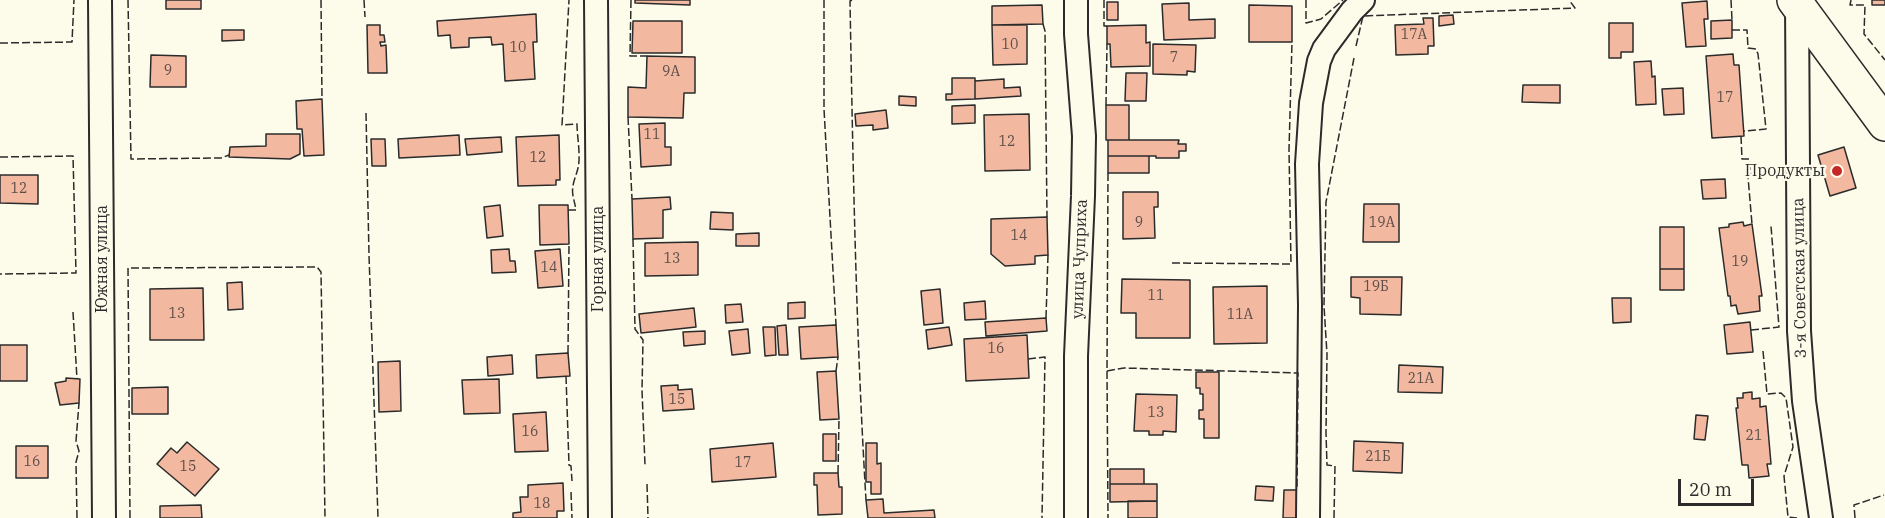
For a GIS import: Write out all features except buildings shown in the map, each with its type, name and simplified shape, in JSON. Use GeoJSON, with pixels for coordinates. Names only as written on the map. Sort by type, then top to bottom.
{"type":"FeatureCollection","features":[{"type":"Feature","properties":{"kind":"street","name":"Южная улица"},"geometry":{"type":"LineString","coordinates":[[100,0],[104,518]]}},
{"type":"Feature","properties":{"kind":"street","name":"Горная улица"},"geometry":{"type":"LineString","coordinates":[[596,0],[600,518]]}},
{"type":"Feature","properties":{"kind":"street","name":"улица Чуприха"},"geometry":{"type":"LineString","coordinates":[[1076,0],[1076,34],[1084,136],[1076,356],[1076,518]]}},
{"type":"Feature","properties":{"kind":"street"},"geometry":{"type":"LineString","coordinates":[[1308,518],[1310,305],[1307,164],[1311,103],[1319,61],[1324,50],[1345,20],[1363,0]]}},
{"type":"Feature","properties":{"kind":"street"},"geometry":{"type":"LineString","coordinates":[[1796,1],[1885,124]]}},
{"type":"Feature","properties":{"kind":"street","name":"3-я Советская улица"},"geometry":{"type":"LineString","coordinates":[[1796,1],[1799,331],[1804,401],[1821,518]]}},
{"type":"Feature","properties":{"kind":"fence"},"geometry":{"type":"LineString","coordinates":[[0,43],[72,42],[74,0]]}},
{"type":"Feature","properties":{"kind":"fence"},"geometry":{"type":"LineString","coordinates":[[128,0],[131,159],[221,158],[229,155]]}},
{"type":"Feature","properties":{"kind":"fence"},"geometry":{"type":"LineString","coordinates":[[321,0],[322,99]]}},
{"type":"Feature","properties":{"kind":"fence"},"geometry":{"type":"LineString","coordinates":[[364,0],[365,17]]}},
{"type":"Feature","properties":{"kind":"fence"},"geometry":{"type":"LineString","coordinates":[[568,210],[576,210],[573,188],[579,157],[577,124],[562,125],[569,0]]}},
{"type":"Feature","properties":{"kind":"fence"},"geometry":{"type":"LineString","coordinates":[[631,0],[630,56],[647,56]]}},
{"type":"Feature","properties":{"kind":"fence"},"geometry":{"type":"LineString","coordinates":[[824,0],[824,109],[836,325]]}},
{"type":"Feature","properties":{"kind":"fence"},"geometry":{"type":"LineString","coordinates":[[852,0],[850,1],[855,250],[866,500]]}},
{"type":"Feature","properties":{"kind":"fence"},"geometry":{"type":"LineString","coordinates":[[1104,0],[1104,26],[1107,26]]}},
{"type":"Feature","properties":{"kind":"fence"},"geometry":{"type":"LineString","coordinates":[[1306,0],[1306,23],[1321,19],[1343,0]]}},
{"type":"Feature","properties":{"kind":"fence"},"geometry":{"type":"LineString","coordinates":[[1356,46],[1363,16],[1575,8],[1569,0]]}},
{"type":"Feature","properties":{"kind":"fence"},"geometry":{"type":"LineString","coordinates":[[1731,0],[1732,20]]}},
{"type":"Feature","properties":{"kind":"fence"},"geometry":{"type":"LineString","coordinates":[[1851,0],[1850,5],[1865,5],[1864,34],[1885,60]]}},
{"type":"Feature","properties":{"kind":"fence"},"geometry":{"type":"LineString","coordinates":[[1043,24],[1045,31],[1047,217]]}},
{"type":"Feature","properties":{"kind":"fence"},"geometry":{"type":"LineString","coordinates":[[1732,30],[1747,30],[1748,48],[1756,49],[1758,54],[1766,129],[1744,131]]}},
{"type":"Feature","properties":{"kind":"fence"},"geometry":{"type":"LineString","coordinates":[[1172,263],[1291,264],[1289,150],[1292,42]]}},
{"type":"Feature","properties":{"kind":"fence"},"geometry":{"type":"LineString","coordinates":[[1106,105],[1107,44]]}},
{"type":"Feature","properties":{"kind":"fence"},"geometry":{"type":"LineString","coordinates":[[1334,518],[1335,466],[1327,465],[1326,433],[1327,354],[1324,306],[1326,202],[1354,58]]}},
{"type":"Feature","properties":{"kind":"fence"},"geometry":{"type":"LineString","coordinates":[[366,113],[378,518]]}},
{"type":"Feature","properties":{"kind":"fence"},"geometry":{"type":"LineString","coordinates":[[628,117],[632,199]]}},
{"type":"Feature","properties":{"kind":"fence"},"geometry":{"type":"LineString","coordinates":[[1741,136],[1742,159],[1749,159],[1751,175],[1748,177],[1752,224]]}},
{"type":"Feature","properties":{"kind":"fence"},"geometry":{"type":"LineString","coordinates":[[0,157],[73,156],[76,273],[0,274]]}},
{"type":"Feature","properties":{"kind":"fence"},"geometry":{"type":"LineString","coordinates":[[1108,173],[1108,518]]}},
{"type":"Feature","properties":{"kind":"fence"},"geometry":{"type":"LineString","coordinates":[[1751,330],[1779,327],[1771,226]]}},
{"type":"Feature","properties":{"kind":"fence"},"geometry":{"type":"LineString","coordinates":[[633,239],[635,329],[643,340],[645,465]]}},
{"type":"Feature","properties":{"kind":"fence"},"geometry":{"type":"LineString","coordinates":[[568,353],[569,244]]}},
{"type":"Feature","properties":{"kind":"fence"},"geometry":{"type":"LineString","coordinates":[[1046,318],[1048,255]]}},
{"type":"Feature","properties":{"kind":"fence"},"geometry":{"type":"LineString","coordinates":[[130,518],[128,268],[317,267],[321,272],[325,518]]}},
{"type":"Feature","properties":{"kind":"fence"},"geometry":{"type":"LineString","coordinates":[[73,312],[77,379]]}},
{"type":"Feature","properties":{"kind":"fence"},"geometry":{"type":"LineString","coordinates":[[1763,351],[1767,394],[1781,393],[1786,398],[1793,447],[1784,476],[1788,517],[1797,518]]}},
{"type":"Feature","properties":{"kind":"fence"},"geometry":{"type":"LineString","coordinates":[[836,371],[838,357]]}},
{"type":"Feature","properties":{"kind":"fence"},"geometry":{"type":"LineString","coordinates":[[1028,359],[1045,357],[1042,518]]}},
{"type":"Feature","properties":{"kind":"fence"},"geometry":{"type":"LineString","coordinates":[[1107,371],[1124,368],[1298,373],[1297,490]]}},
{"type":"Feature","properties":{"kind":"fence"},"geometry":{"type":"LineString","coordinates":[[566,376],[569,465],[572,481]]}},
{"type":"Feature","properties":{"kind":"fence"},"geometry":{"type":"LineString","coordinates":[[77,518],[76,462],[79,451],[76,441],[79,403]]}},
{"type":"Feature","properties":{"kind":"fence"},"geometry":{"type":"LineString","coordinates":[[838,473],[839,419]]}},
{"type":"Feature","properties":{"kind":"fence"},"geometry":{"type":"LineString","coordinates":[[647,484],[648,518]]}},
{"type":"Feature","properties":{"kind":"fence"},"geometry":{"type":"LineString","coordinates":[[571,492],[572,518]]}},
{"type":"Feature","properties":{"kind":"fence"},"geometry":{"type":"LineString","coordinates":[[1855,518],[1854,505],[1884,495]]}},
{"type":"Feature","properties":{"kind":"place","name":"Продукты"},"geometry":{"type":"Point","coordinates":[1837,171]}}]}
